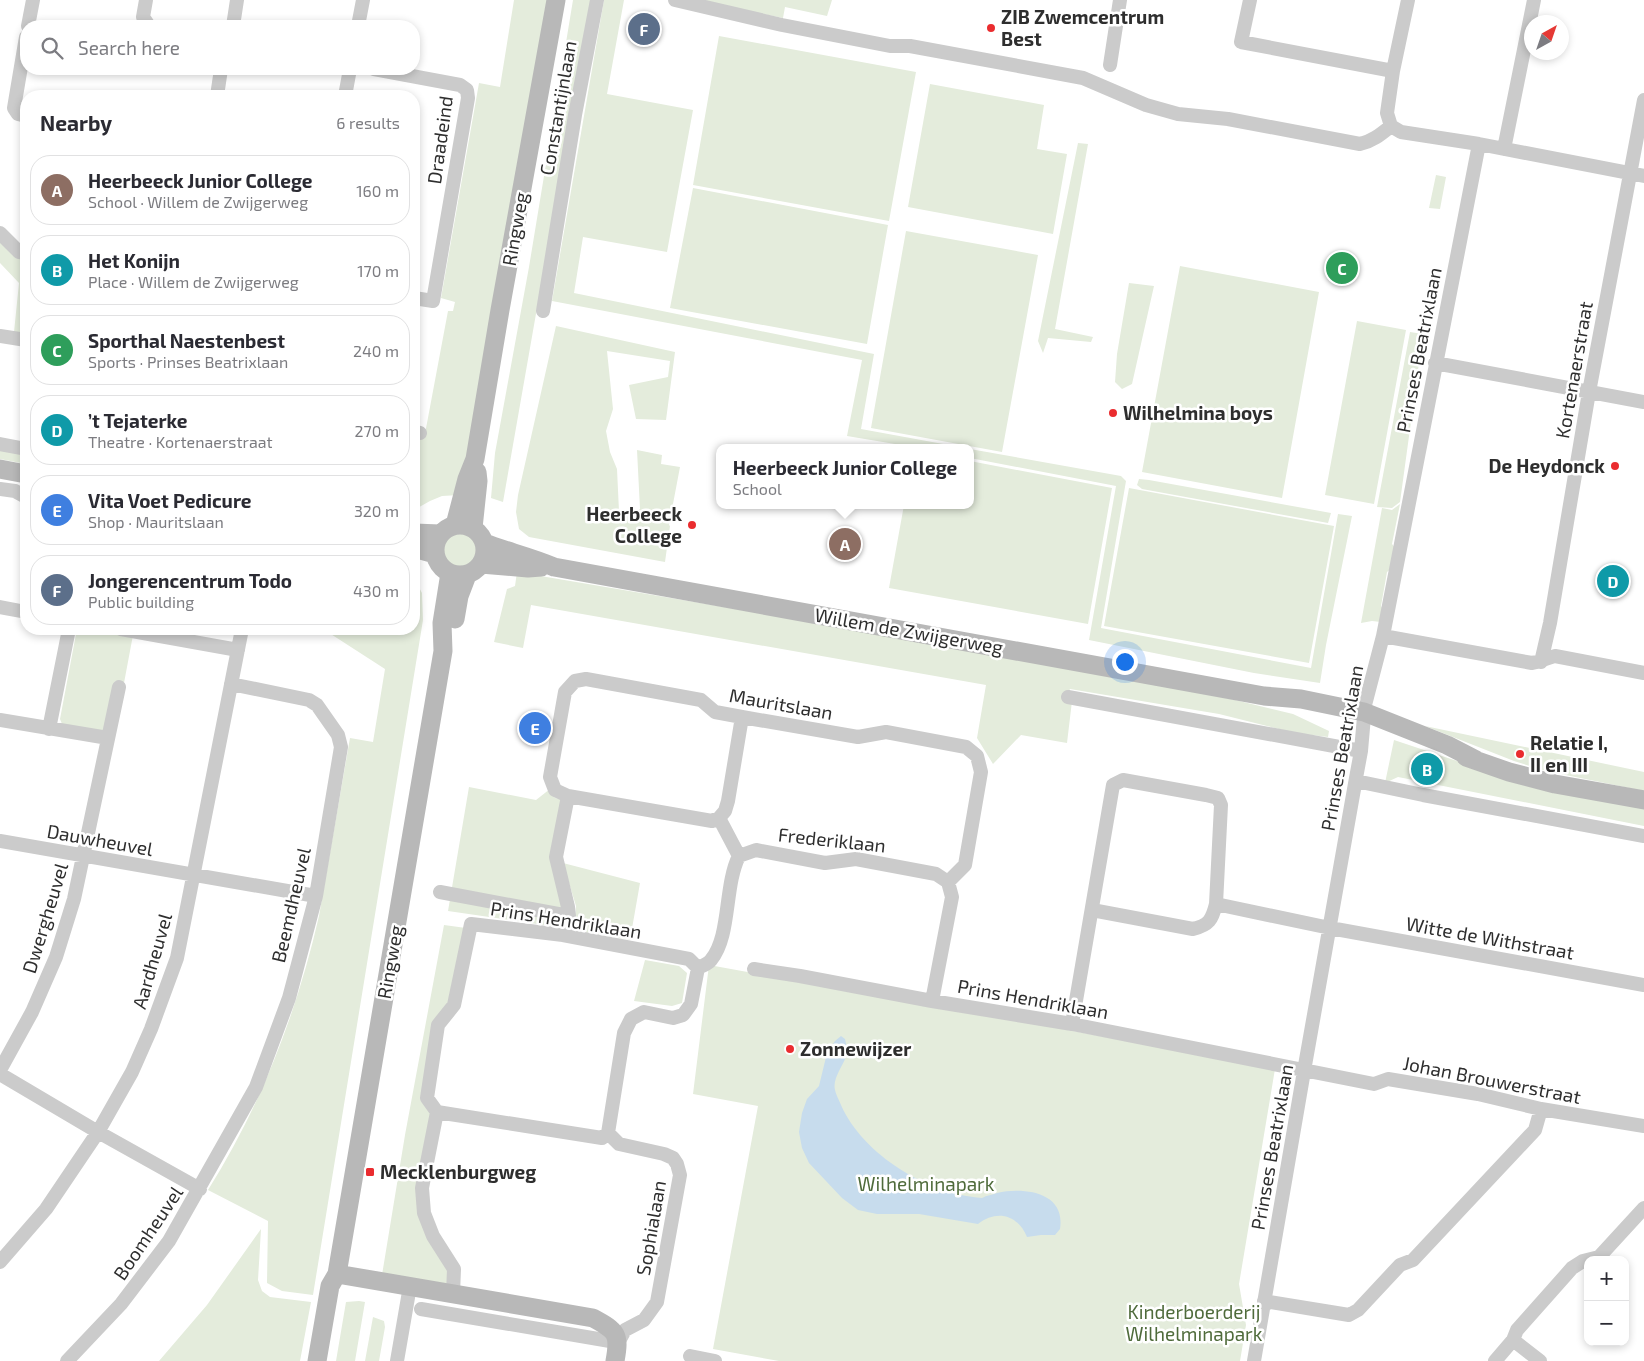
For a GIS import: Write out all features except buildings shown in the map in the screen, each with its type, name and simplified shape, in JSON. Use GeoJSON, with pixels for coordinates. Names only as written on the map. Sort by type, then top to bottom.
{"type":"FeatureCollection","features":[{"type":"Feature","properties":{"kind":"main road","name":"Ringweg"},"geometry":{"type":"LineString","coordinates":[[456,529],[478,481],[475,459],[556,0]]}},
{"type":"Feature","properties":{"kind":"main road"},"geometry":{"type":"LineString","coordinates":[[0,469],[20,473]]}},
{"type":"Feature","properties":{"kind":"main road"},"geometry":{"type":"LineString","coordinates":[[420,532],[456,529],[481,536],[484,543],[485,556],[466,571],[442,568],[434,554],[435,546],[456,529]]}},
{"type":"Feature","properties":{"kind":"main road","name":"Willem de Zwijgerweg"},"geometry":{"type":"LineString","coordinates":[[484,543],[531,557],[554,567]]}},
{"type":"Feature","properties":{"kind":"main road"},"geometry":{"type":"LineString","coordinates":[[420,550],[434,554]]}},
{"type":"Feature","properties":{"kind":"main road","name":"Willem de Zwijgerweg"},"geometry":{"type":"LineString","coordinates":[[466,571],[554,567],[1264,696],[1301,699],[1364,717],[1448,745],[1476,760],[1510,772],[1555,784],[1644,800]]}},
{"type":"Feature","properties":{"kind":"main road","name":"Ringweg"},"geometry":{"type":"LineString","coordinates":[[317,1361],[330,1286],[337,1274],[443,651],[454,625],[466,571]]}},
{"type":"Feature","properties":{"kind":"main road","name":"Ringweg"},"geometry":{"type":"LineString","coordinates":[[329,1361],[341,1290],[337,1274]]}},
{"type":"Feature","properties":{"kind":"main road"},"geometry":{"type":"LineString","coordinates":[[337,1274],[593,1318],[611,1328],[615,1348]]}},
{"type":"Feature","properties":{"kind":"street"},"geometry":{"type":"LineString","coordinates":[[29,20],[33,0]]}},
{"type":"Feature","properties":{"kind":"street"},"geometry":{"type":"LineString","coordinates":[[145,20],[143,17],[146,0]]}},
{"type":"Feature","properties":{"kind":"street"},"geometry":{"type":"LineString","coordinates":[[234,20],[237,0]]}},
{"type":"Feature","properties":{"kind":"street"},"geometry":{"type":"LineString","coordinates":[[359,20],[363,0]]}},
{"type":"Feature","properties":{"kind":"street","name":"Constantijnlaan"},"geometry":{"type":"LineString","coordinates":[[543,311],[575,115],[597,0]]}},
{"type":"Feature","properties":{"kind":"street"},"geometry":{"type":"LineString","coordinates":[[675,0],[782,25],[890,46],[910,46],[1083,78],[1146,105],[1178,114],[1228,119],[1360,144],[1380,136],[1391,126]]}},
{"type":"Feature","properties":{"kind":"street"},"geometry":{"type":"LineString","coordinates":[[1110,65],[1120,0]]}},
{"type":"Feature","properties":{"kind":"street"},"geometry":{"type":"LineString","coordinates":[[1250,0],[1241,42],[1393,71]]}},
{"type":"Feature","properties":{"kind":"street"},"geometry":{"type":"LineString","coordinates":[[1408,0],[1393,71],[1387,113],[1391,126],[1401,132],[1479,144],[1644,176]]}},
{"type":"Feature","properties":{"kind":"street"},"geometry":{"type":"LineString","coordinates":[[1504,149],[1534,0]]}},
{"type":"Feature","properties":{"kind":"street"},"geometry":{"type":"LineString","coordinates":[[20,72],[14,108],[20,114]]}},
{"type":"Feature","properties":{"kind":"street"},"geometry":{"type":"LineString","coordinates":[[218,90],[220,75]]}},
{"type":"Feature","properties":{"kind":"street"},"geometry":{"type":"LineString","coordinates":[[346,90],[349,75]]}},
{"type":"Feature","properties":{"kind":"street","name":"Draadeind"},"geometry":{"type":"LineString","coordinates":[[406,75],[460,85],[467,90],[468,98],[433,301],[420,299]]}},
{"type":"Feature","properties":{"kind":"street","name":"Kortenaerstraat"},"geometry":{"type":"LineString","coordinates":[[1541,662],[1550,623],[1589,392],[1644,100]]}},
{"type":"Feature","properties":{"kind":"street","name":"Prinses Beatrixlaan"},"geometry":{"type":"LineString","coordinates":[[1254,1361],[1361,752],[1364,717],[1383,636],[1479,144]]}},
{"type":"Feature","properties":{"kind":"street"},"geometry":{"type":"LineString","coordinates":[[0,232],[20,252]]}},
{"type":"Feature","properties":{"kind":"street"},"geometry":{"type":"LineString","coordinates":[[0,336],[20,339]]}},
{"type":"Feature","properties":{"kind":"street"},"geometry":{"type":"LineString","coordinates":[[1435,364],[1644,402]]}},
{"type":"Feature","properties":{"kind":"street"},"geometry":{"type":"LineString","coordinates":[[0,444],[20,448]]}},
{"type":"Feature","properties":{"kind":"street"},"geometry":{"type":"LineString","coordinates":[[0,489],[15,491],[20,494]]}},
{"type":"Feature","properties":{"kind":"street"},"geometry":{"type":"LineString","coordinates":[[0,608],[20,611]]}},
{"type":"Feature","properties":{"kind":"street"},"geometry":{"type":"LineString","coordinates":[[50,730],[68,635]]}},
{"type":"Feature","properties":{"kind":"street"},"geometry":{"type":"LineString","coordinates":[[154,635],[238,650]]}},
{"type":"Feature","properties":{"kind":"street","name":"Aardheuvel"},"geometry":{"type":"LineString","coordinates":[[0,1262],[46,1209],[98,1132],[132,1072],[151,1029],[177,958],[241,635]]}},
{"type":"Feature","properties":{"kind":"street"},"geometry":{"type":"LineString","coordinates":[[1383,636],[1532,663],[1541,662],[1547,657],[1555,656],[1644,673]]}},
{"type":"Feature","properties":{"kind":"street","name":"Mauritslaan"},"geometry":{"type":"LineString","coordinates":[[568,796],[556,790],[550,777],[565,692],[574,682],[586,679],[701,700],[715,712],[742,717],[858,737],[886,732],[966,747],[977,756],[981,772],[965,865],[948,882]]}},
{"type":"Feature","properties":{"kind":"street","name":"Beemdheuvel"},"geometry":{"type":"LineString","coordinates":[[200,1189],[256,1087],[289,998],[316,896],[341,747],[338,735],[318,705],[309,700],[231,684]]}},
{"type":"Feature","properties":{"kind":"street","name":"Dwergheuvel"},"geometry":{"type":"LineString","coordinates":[[0,1072],[32,1012],[56,957],[74,899],[119,687]]}},
{"type":"Feature","properties":{"kind":"street"},"geometry":{"type":"LineString","coordinates":[[1068,697],[1361,752]]}},
{"type":"Feature","properties":{"kind":"street"},"geometry":{"type":"LineString","coordinates":[[563,936],[569,916],[556,857],[568,796],[712,821],[719,818],[725,811],[728,801],[742,717]]}},
{"type":"Feature","properties":{"kind":"street"},"geometry":{"type":"LineString","coordinates":[[0,720],[50,730],[108,738]]}},
{"type":"Feature","properties":{"kind":"street"},"geometry":{"type":"LineString","coordinates":[[1072,1024],[1113,785],[1123,780],[1218,798],[1221,806],[1216,904],[1212,918],[1203,927],[1193,929],[1092,910]]}},
{"type":"Feature","properties":{"kind":"street"},"geometry":{"type":"LineString","coordinates":[[1356,781],[1644,836]]}},
{"type":"Feature","properties":{"kind":"street"},"geometry":{"type":"LineString","coordinates":[[461,1315],[454,1280],[454,1269],[433,1236],[424,1212],[422,1188],[437,1112],[602,1138],[608,1133],[624,1033],[631,1019],[644,1012],[673,1018],[683,1015],[691,1004],[704,965],[720,945],[733,867],[739,856],[719,818]]}},
{"type":"Feature","properties":{"kind":"street","name":"Dauwheuvel"},"geometry":{"type":"LineString","coordinates":[[0,841],[316,896]]}},
{"type":"Feature","properties":{"kind":"street","name":"Frederiklaan"},"geometry":{"type":"LineString","coordinates":[[739,856],[756,850],[825,862],[856,859],[936,874],[948,882]]}},
{"type":"Feature","properties":{"kind":"street"},"geometry":{"type":"LineString","coordinates":[[932,1001],[952,897],[948,882]]}},
{"type":"Feature","properties":{"kind":"street"},"geometry":{"type":"LineString","coordinates":[[440,892],[569,916]]}},
{"type":"Feature","properties":{"kind":"street","name":"Witte de Withstraat"},"geometry":{"type":"LineString","coordinates":[[1216,904],[1330,928],[1644,984]]}},
{"type":"Feature","properties":{"kind":"street","name":"Prins Hendriklaan"},"geometry":{"type":"LineString","coordinates":[[437,1112],[427,1098],[438,1025],[454,1005],[471,924],[563,936],[689,959],[704,965]]}},
{"type":"Feature","properties":{"kind":"street","name":"Prins Hendriklaan"},"geometry":{"type":"LineString","coordinates":[[754,969],[1072,1024],[1304,1071]]}},
{"type":"Feature","properties":{"kind":"street","name":"Johan Brouwerstraat"},"geometry":{"type":"LineString","coordinates":[[1304,1071],[1374,1084],[1388,1079],[1478,1094],[1541,1109],[1644,1126]]}},
{"type":"Feature","properties":{"kind":"street","name":"Boomheuvel"},"geometry":{"type":"LineString","coordinates":[[0,1072],[98,1132],[200,1189],[169,1241],[127,1296],[67,1361]]}},
{"type":"Feature","properties":{"kind":"street"},"geometry":{"type":"LineString","coordinates":[[1264,1301],[1349,1315],[1358,1310],[1400,1265],[1413,1260],[1535,1130],[1541,1109]]}},
{"type":"Feature","properties":{"kind":"street","name":"Sophialaan"},"geometry":{"type":"LineString","coordinates":[[608,1133],[619,1144],[664,1154],[673,1158],[680,1175],[657,1302],[644,1320],[625,1330],[615,1348]]}},
{"type":"Feature","properties":{"kind":"street"},"geometry":{"type":"LineString","coordinates":[[1495,1361],[1513,1340],[1517,1330],[1572,1268],[1583,1261],[1600,1256],[1644,1208]]}},
{"type":"Feature","properties":{"kind":"street"},"geometry":{"type":"LineString","coordinates":[[397,1361],[410,1286]]}},
{"type":"Feature","properties":{"kind":"street"},"geometry":{"type":"LineString","coordinates":[[421,1309],[461,1315],[615,1348]]}},
{"type":"Feature","properties":{"kind":"street"},"geometry":{"type":"LineString","coordinates":[[1513,1340],[1540,1361]]}},
{"type":"Feature","properties":{"kind":"street"},"geometry":{"type":"LineString","coordinates":[[690,1356],[715,1361]]}},
{"type":"Feature","properties":{"kind":"green space"},"geometry":{"type":"Polygon","coordinates":[[[514,0],[548,0],[496,311],[459,495],[442,496],[420,507],[420,439],[424,439],[448,311],[453,311],[455,302],[441,298],[479,83],[500,87],[514,0]]]}},
{"type":"Feature","properties":{"kind":"green space"},"geometry":{"type":"Polygon","coordinates":[[[573,0],[591,0],[503,502],[491,498],[495,453],[529,267],[573,0]]]}},
{"type":"Feature","properties":{"kind":"green space"},"geometry":{"type":"Polygon","coordinates":[[[604,0],[624,0],[607,94],[693,110],[667,252],[583,237],[574,293],[874,354],[861,429],[943,444],[895,444],[847,436],[862,360],[552,301],[604,0]]]}},
{"type":"Feature","properties":{"kind":"green space"},"geometry":{"type":"Polygon","coordinates":[[[706,0],[832,0],[827,16],[785,7],[783,18],[704,2],[706,0]]]}},
{"type":"Feature","properties":{"kind":"green space"},"geometry":{"type":"Polygon","coordinates":[[[719,36],[916,72],[889,221],[693,185],[719,36]]]}},
{"type":"Feature","properties":{"kind":"green space"},"geometry":{"type":"Polygon","coordinates":[[[930,84],[1044,105],[1037,149],[1067,154],[1053,234],[908,207],[930,84]]]}},
{"type":"Feature","properties":{"kind":"green space"},"geometry":{"type":"Polygon","coordinates":[[[1078,143],[1088,144],[1055,329],[1093,337],[1091,342],[1048,338],[1043,353],[1038,341],[1078,143]]]}},
{"type":"Feature","properties":{"kind":"green space"},"geometry":{"type":"Polygon","coordinates":[[[1436,175],[1446,177],[1440,209],[1429,208],[1436,175]]]}},
{"type":"Feature","properties":{"kind":"green space"},"geometry":{"type":"Polygon","coordinates":[[[693,188],[888,225],[867,344],[670,308],[693,188]]]}},
{"type":"Feature","properties":{"kind":"green space"},"geometry":{"type":"Polygon","coordinates":[[[906,231],[1038,255],[1002,452],[974,447],[974,444],[958,444],[871,428],[906,231]]]}},
{"type":"Feature","properties":{"kind":"green space"},"geometry":{"type":"Polygon","coordinates":[[[0,238],[20,253],[20,333],[14,332],[19,283],[0,263],[0,238]]]}},
{"type":"Feature","properties":{"kind":"green space"},"geometry":{"type":"Polygon","coordinates":[[[1180,266],[1319,292],[1282,498],[1142,472],[1180,266]]]}},
{"type":"Feature","properties":{"kind":"green space"},"geometry":{"type":"Polygon","coordinates":[[[1129,283],[1154,286],[1132,384],[1122,389],[1115,382],[1117,354],[1129,283]]]}},
{"type":"Feature","properties":{"kind":"green space"},"geometry":{"type":"Polygon","coordinates":[[[1357,321],[1406,330],[1374,504],[1325,495],[1357,321]]]}},
{"type":"Feature","properties":{"kind":"green space"},"geometry":{"type":"Polygon","coordinates":[[[556,326],[675,352],[666,420],[636,419],[629,385],[668,377],[670,361],[607,351],[613,409],[606,431],[610,452],[617,469],[619,511],[640,509],[637,450],[662,455],[661,464],[680,467],[669,525],[665,562],[529,537],[519,529],[516,512],[518,495],[556,326]]]}},
{"type":"Feature","properties":{"kind":"green space"},"geometry":{"type":"Polygon","coordinates":[[[1410,332],[1423,334],[1400,502],[1392,508],[1377,507],[1410,332]]]}},
{"type":"Feature","properties":{"kind":"green space"},"geometry":{"type":"Polygon","coordinates":[[[0,449],[20,452],[20,463],[0,459],[0,449]]]}},
{"type":"Feature","properties":{"kind":"green space"},"geometry":{"type":"Polygon","coordinates":[[[974,450],[1121,476],[1126,481],[1101,628],[1311,668],[1338,514],[1352,516],[1320,683],[1254,673],[1089,640],[1116,486],[974,459],[974,450]]]}},
{"type":"Feature","properties":{"kind":"green space"},"geometry":{"type":"Polygon","coordinates":[[[974,462],[1112,488],[1088,624],[889,588],[903,509],[974,509],[974,462]]]}},
{"type":"Feature","properties":{"kind":"green space"},"geometry":{"type":"Polygon","coordinates":[[[1139,479],[1331,513],[1328,523],[1142,489],[1137,485],[1139,479]]]}},
{"type":"Feature","properties":{"kind":"green space"},"geometry":{"type":"Polygon","coordinates":[[[1129,488],[1334,526],[1309,663],[1104,626],[1129,488]]]}},
{"type":"Feature","properties":{"kind":"green space"},"geometry":{"type":"Polygon","coordinates":[[[1400,504],[1392,544],[1396,549],[1392,568],[1387,572],[1381,606],[1384,611],[1381,622],[1361,623],[1382,508],[1392,510],[1400,504]]]}},
{"type":"Feature","properties":{"kind":"green space"},"geometry":{"type":"Polygon","coordinates":[[[460,532],[472,538],[478,550],[472,562],[460,568],[448,562],[442,550],[448,538],[460,532]]]}},
{"type":"Feature","properties":{"kind":"green space"},"geometry":{"type":"Polygon","coordinates":[[[517,572],[1014,656],[1231,699],[1293,714],[1329,731],[1328,737],[1295,733],[1219,714],[1070,689],[1065,699],[1072,701],[1067,743],[1021,735],[993,764],[977,738],[986,685],[531,605],[523,648],[494,642],[507,589],[515,586],[517,572]]]}},
{"type":"Feature","properties":{"kind":"green space"},"geometry":{"type":"Polygon","coordinates":[[[420,589],[422,593],[423,620],[313,1295],[282,1291],[267,1283],[268,1221],[208,1190],[245,1125],[261,1092],[300,988],[319,916],[350,738],[373,742],[385,669],[332,635],[420,635],[420,589]]]}},
{"type":"Feature","properties":{"kind":"green space"},"geometry":{"type":"Polygon","coordinates":[[[76,635],[133,635],[124,683],[115,681],[105,738],[62,724],[60,719],[76,635]]]}},
{"type":"Feature","properties":{"kind":"green space"},"geometry":{"type":"Polygon","coordinates":[[[1425,726],[1644,772],[1644,791],[1546,771],[1514,761],[1425,726]]]}},
{"type":"Feature","properties":{"kind":"green space"},"geometry":{"type":"Polygon","coordinates":[[[1394,740],[1505,777],[1644,807],[1644,826],[1398,777],[1385,783],[1394,740]]]}},
{"type":"Feature","properties":{"kind":"green space"},"geometry":{"type":"Polygon","coordinates":[[[469,787],[536,800],[550,789],[555,798],[562,799],[552,867],[566,907],[564,928],[448,911],[469,787]]]}},
{"type":"Feature","properties":{"kind":"green space"},"geometry":{"type":"Polygon","coordinates":[[[563,863],[640,883],[630,940],[574,930],[576,906],[563,863]]]}},
{"type":"Feature","properties":{"kind":"green space"},"geometry":{"type":"Polygon","coordinates":[[[444,925],[466,928],[452,1000],[436,1025],[433,1116],[420,1185],[450,1269],[449,1285],[382,1275],[405,1135],[444,925]]]}},
{"type":"Feature","properties":{"kind":"green space"},"geometry":{"type":"Polygon","coordinates":[[[645,960],[679,966],[687,973],[682,1003],[672,1006],[634,1001],[645,960]]]}},
{"type":"Feature","properties":{"kind":"green space","name":"Wilhelminapark"},"geometry":{"type":"Polygon","coordinates":[[[709,965],[1275,1069],[1239,1284],[1246,1325],[1240,1361],[779,1361],[713,1349],[758,1106],[693,1094],[709,965]]]}},
{"type":"Feature","properties":{"kind":"green space"},"geometry":{"type":"Polygon","coordinates":[[[261,1229],[258,1280],[262,1291],[270,1297],[311,1302],[300,1361],[159,1361],[207,1305],[261,1229]]]}},
{"type":"Feature","properties":{"kind":"green space"},"geometry":{"type":"Polygon","coordinates":[[[346,1302],[365,1302],[355,1361],[336,1361],[346,1302]]]}},
{"type":"Feature","properties":{"kind":"green space"},"geometry":{"type":"Polygon","coordinates":[[[373,1317],[384,1321],[385,1327],[379,1361],[365,1361],[373,1317]]]}},
{"type":"Feature","properties":{"kind":"water"},"geometry":{"type":"Polygon","coordinates":[[[841,1036],[845,1039],[847,1052],[835,1081],[836,1094],[851,1123],[881,1155],[919,1180],[961,1195],[982,1198],[997,1193],[1019,1191],[1041,1195],[1050,1200],[1056,1207],[1060,1217],[1060,1229],[1055,1235],[1027,1237],[1013,1219],[999,1216],[985,1219],[978,1224],[919,1214],[877,1214],[858,1210],[842,1198],[809,1163],[802,1148],[799,1132],[802,1113],[807,1099],[819,1086],[827,1053],[841,1036]]]}},
{"type":"Feature","properties":{"kind":"place","name":"ZIB Zwemcentrum Best"},"geometry":{"type":"Point","coordinates":[991,28]}},
{"type":"Feature","properties":{"kind":"place","name":"Jongerencentrum Todo"},"geometry":{"type":"Point","coordinates":[644,29]}},
{"type":"Feature","properties":{"kind":"place","name":"Sporthal Naestenbest"},"geometry":{"type":"Point","coordinates":[1342,268]}},
{"type":"Feature","properties":{"kind":"place","name":"Wilhelmina boys"},"geometry":{"type":"Point","coordinates":[1113,413]}},
{"type":"Feature","properties":{"kind":"place","name":"De Heydonck"},"geometry":{"type":"Point","coordinates":[1615,466]}},
{"type":"Feature","properties":{"kind":"place","name":"Heerbeeck College"},"geometry":{"type":"Point","coordinates":[692,525]}},
{"type":"Feature","properties":{"kind":"place","name":"Heerbeeck Junior College"},"geometry":{"type":"Point","coordinates":[845,544]}},
{"type":"Feature","properties":{"kind":"place","name":"’t Tejaterke"},"geometry":{"type":"Point","coordinates":[1613,581]}},
{"type":"Feature","properties":{"kind":"place","name":"Vita Voet Pedicure"},"geometry":{"type":"Point","coordinates":[535,728]}},
{"type":"Feature","properties":{"kind":"place","name":"Relatie I, II en III"},"geometry":{"type":"Point","coordinates":[1520,754]}},
{"type":"Feature","properties":{"kind":"place","name":"Het Konijn"},"geometry":{"type":"Point","coordinates":[1427,769]}},
{"type":"Feature","properties":{"kind":"place","name":"Zonnewijzer"},"geometry":{"type":"Point","coordinates":[790,1049]}},
{"type":"Feature","properties":{"kind":"place","name":"Mecklenburgweg"},"geometry":{"type":"Point","coordinates":[370,1172]}},
{"type":"Feature","properties":{"kind":"park label","name":"Kinderboerderij Wilhelminapark"},"geometry":{"type":"Point","coordinates":[1194,1323]}}]}
